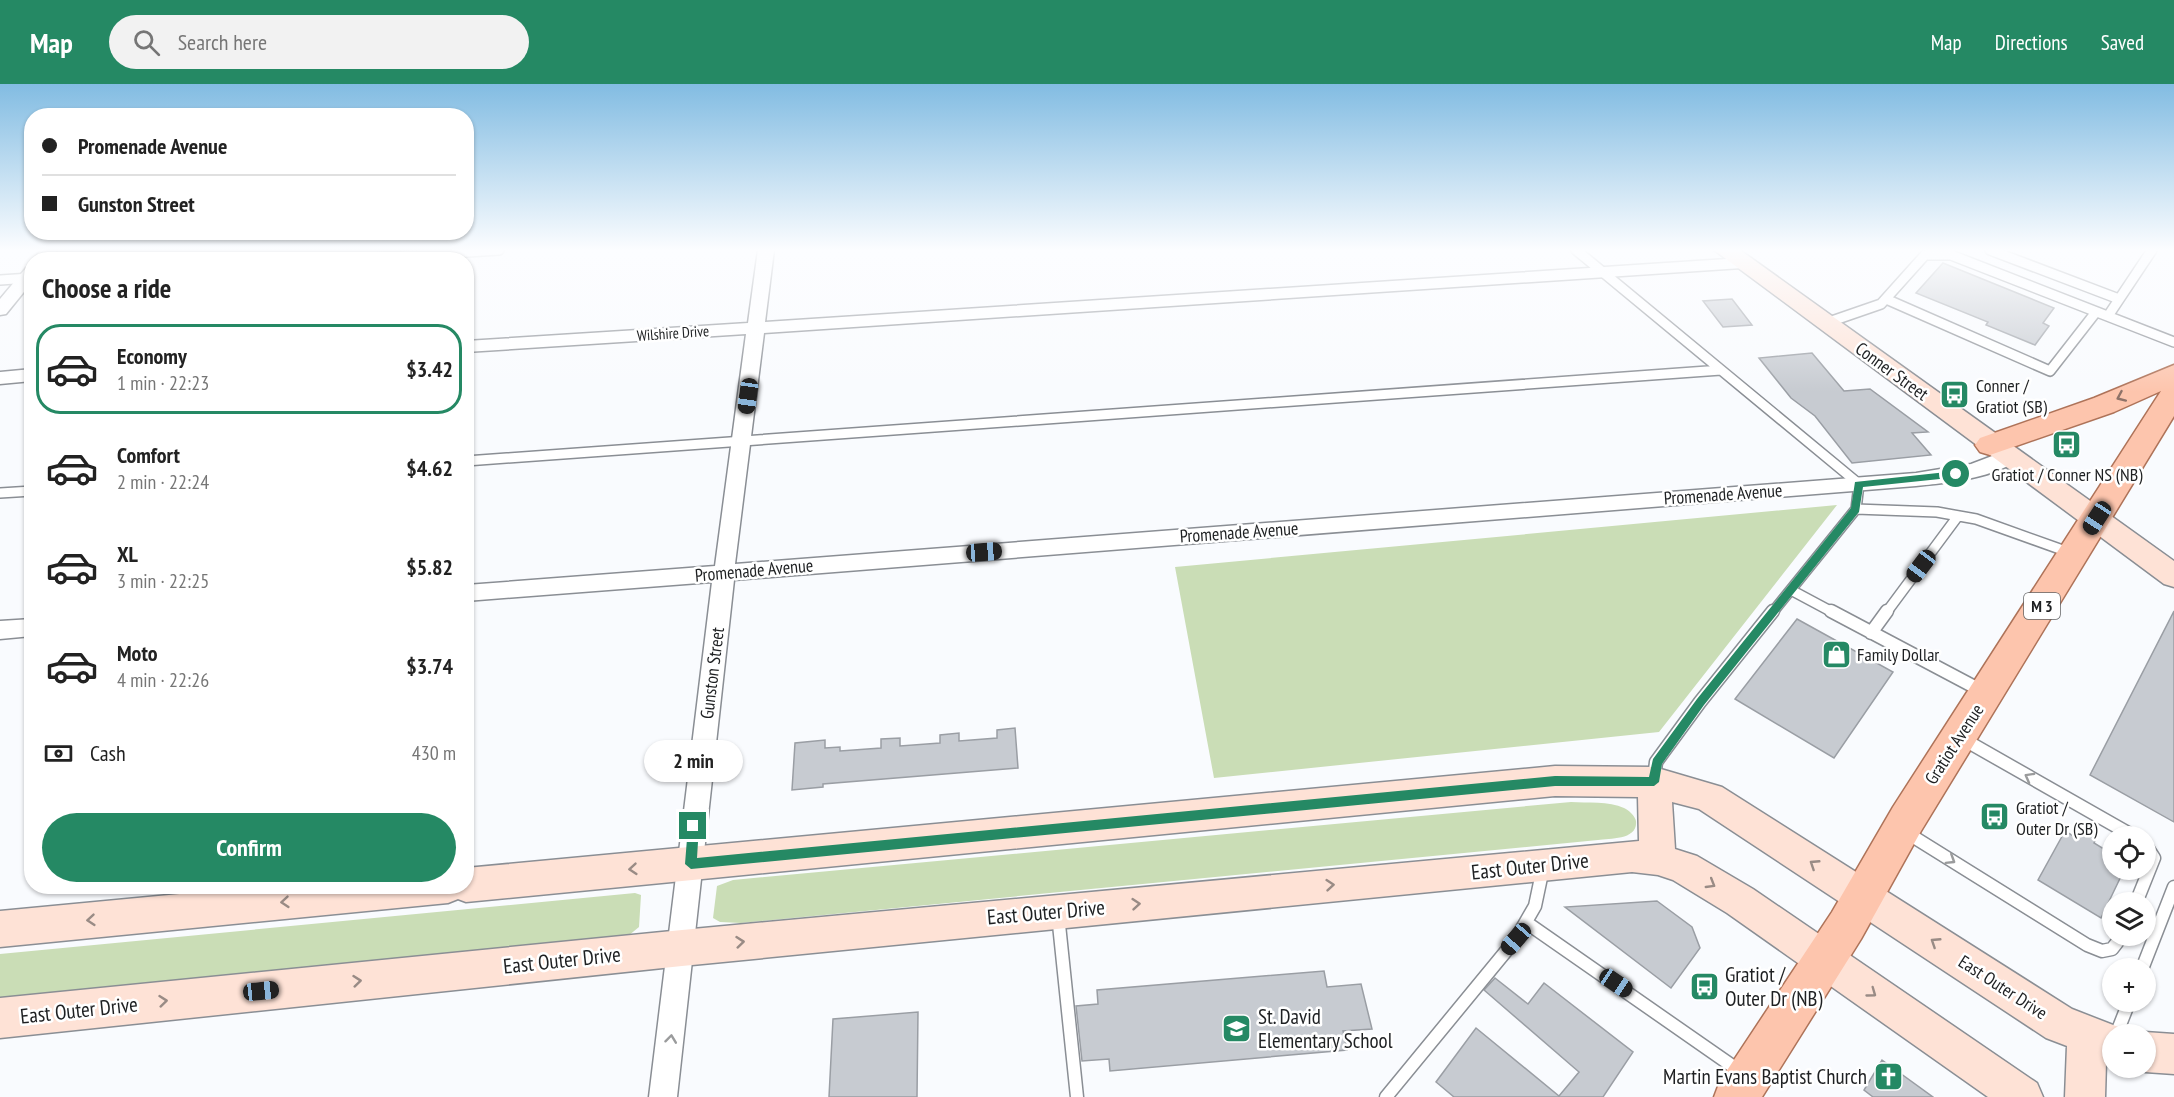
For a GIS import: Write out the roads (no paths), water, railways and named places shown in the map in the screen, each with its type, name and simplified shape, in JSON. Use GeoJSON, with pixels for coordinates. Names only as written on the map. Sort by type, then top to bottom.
{"type":"FeatureCollection","features":[{"type":"Feature","properties":{"kind":"main road"},"geometry":{"type":"LineString","coordinates":[[1999,451],[2174,374]]}},
{"type":"Feature","properties":{"kind":"main road","name":"Gratiot Avenue"},"geometry":{"type":"LineString","coordinates":[[1742,1087],[1824,959],[1958,737],[2174,393]]}},
{"type":"Feature","properties":{"kind":"street"},"geometry":{"type":"LineString","coordinates":[[0,310],[11,297]]}},
{"type":"Feature","properties":{"kind":"street","name":"Gunston Street"},"geometry":{"type":"LineString","coordinates":[[663,1097],[724,572],[760,297]]}},
{"type":"Feature","properties":{"kind":"street","name":"Wilshire Drive"},"geometry":{"type":"LineString","coordinates":[[474,346],[1206,297]]}},
{"type":"Feature","properties":{"kind":"street","name":"Conner Street"},"geometry":{"type":"LineString","coordinates":[[1790,297],[2174,576]]}},
{"type":"Feature","properties":{"kind":"street"},"geometry":{"type":"LineString","coordinates":[[0,378],[24,376]]}},
{"type":"Feature","properties":{"kind":"street","name":"Promenade Avenue"},"geometry":{"type":"LineString","coordinates":[[474,592],[1859,484],[1956,474],[1992,465],[1999,451]]}},
{"type":"Feature","properties":{"kind":"street"},"geometry":{"type":"LineString","coordinates":[[0,630],[24,628]]}},
{"type":"Feature","properties":{"kind":"street","name":"East Outer Drive"},"geometry":{"type":"LineString","coordinates":[[474,884],[1555,781],[1654,782],[1681,787],[1710,798],[2060,1024],[2102,1037]]}},
{"type":"Feature","properties":{"kind":"street"},"geometry":{"type":"LineString","coordinates":[[1654,782],[1658,859]]}},
{"type":"Feature","properties":{"kind":"street","name":"East Outer Drive"},"geometry":{"type":"LineString","coordinates":[[0,1018],[682,948],[1632,856],[1658,859],[1684,868],[1740,901],[2023,1097]]}},
{"type":"Feature","properties":{"kind":"street"},"geometry":{"type":"LineString","coordinates":[[0,929],[365,894]]}},
{"type":"Feature","properties":{"kind":"street"},"geometry":{"type":"LineString","coordinates":[[2085,1097],[2102,1047]]}},
{"type":"Feature","properties":{"kind":"street"},"geometry":{"type":"LineString","coordinates":[[2156,1053],[2174,1054]]}},
{"type":"Feature","properties":{"kind":"lane"},"geometry":{"type":"LineString","coordinates":[[1634,297],[1859,484],[1856,509],[1663,753],[1653,772],[1654,782]]}},
{"type":"Feature","properties":{"kind":"lane"},"geometry":{"type":"LineString","coordinates":[[2059,297],[2174,342]]}},
{"type":"Feature","properties":{"kind":"lane"},"geometry":{"type":"LineString","coordinates":[[2108,316],[2119,299],[2114,297]]}},
{"type":"Feature","properties":{"kind":"lane"},"geometry":{"type":"LineString","coordinates":[[1826,323],[1881,304],[1886,299],[2050,371],[2096,312]]}},
{"type":"Feature","properties":{"kind":"lane"},"geometry":{"type":"LineString","coordinates":[[474,460],[1721,370]]}},
{"type":"Feature","properties":{"kind":"lane"},"geometry":{"type":"LineString","coordinates":[[0,493],[24,492]]}},
{"type":"Feature","properties":{"kind":"lane"},"geometry":{"type":"LineString","coordinates":[[1856,509],[1937,512],[1976,519],[2074,554]]}},
{"type":"Feature","properties":{"kind":"lane"},"geometry":{"type":"LineString","coordinates":[[1871,633],[1958,516]]}},
{"type":"Feature","properties":{"kind":"lane"},"geometry":{"type":"LineString","coordinates":[[1791,590],[1987,693]]}},
{"type":"Feature","properties":{"kind":"lane"},"geometry":{"type":"LineString","coordinates":[[1958,737],[2116,826]]}},
{"type":"Feature","properties":{"kind":"lane"},"geometry":{"type":"LineString","coordinates":[[1902,829],[2087,945],[2102,951],[2112,949],[2114,946]]}},
{"type":"Feature","properties":{"kind":"lane"},"geometry":{"type":"LineString","coordinates":[[1386,1097],[1527,923],[1541,894],[1544,865]]}},
{"type":"Feature","properties":{"kind":"lane"},"geometry":{"type":"LineString","coordinates":[[2146,958],[2174,887]]}},
{"type":"Feature","properties":{"kind":"lane"},"geometry":{"type":"LineString","coordinates":[[1057,911],[1077,1097]]}},
{"type":"Feature","properties":{"kind":"lane"},"geometry":{"type":"LineString","coordinates":[[1527,923],[1742,1087]]}},
{"type":"Feature","properties":{"kind":"place","name":"Conner / Gratiot (SB)"},"geometry":{"type":"Point","coordinates":[1955,395]}},
{"type":"Feature","properties":{"kind":"place","name":"Gratiot / Conner NS (NB)"},"geometry":{"type":"Point","coordinates":[2067,445]}},
{"type":"Feature","properties":{"kind":"place","name":"Family Dollar"},"geometry":{"type":"Point","coordinates":[1836,654]}},
{"type":"Feature","properties":{"kind":"place","name":"Gratiot / Outer Dr (SB)"},"geometry":{"type":"Point","coordinates":[1995,817]}},
{"type":"Feature","properties":{"kind":"place","name":"Gratiot / Outer Dr (NB)"},"geometry":{"type":"Point","coordinates":[1704,986]}},
{"type":"Feature","properties":{"kind":"place","name":"St. David Elementary School"},"geometry":{"type":"Point","coordinates":[1237,1028]}},
{"type":"Feature","properties":{"kind":"place","name":"Martin Evans Baptist Church"},"geometry":{"type":"Point","coordinates":[1888,1076]}}]}
